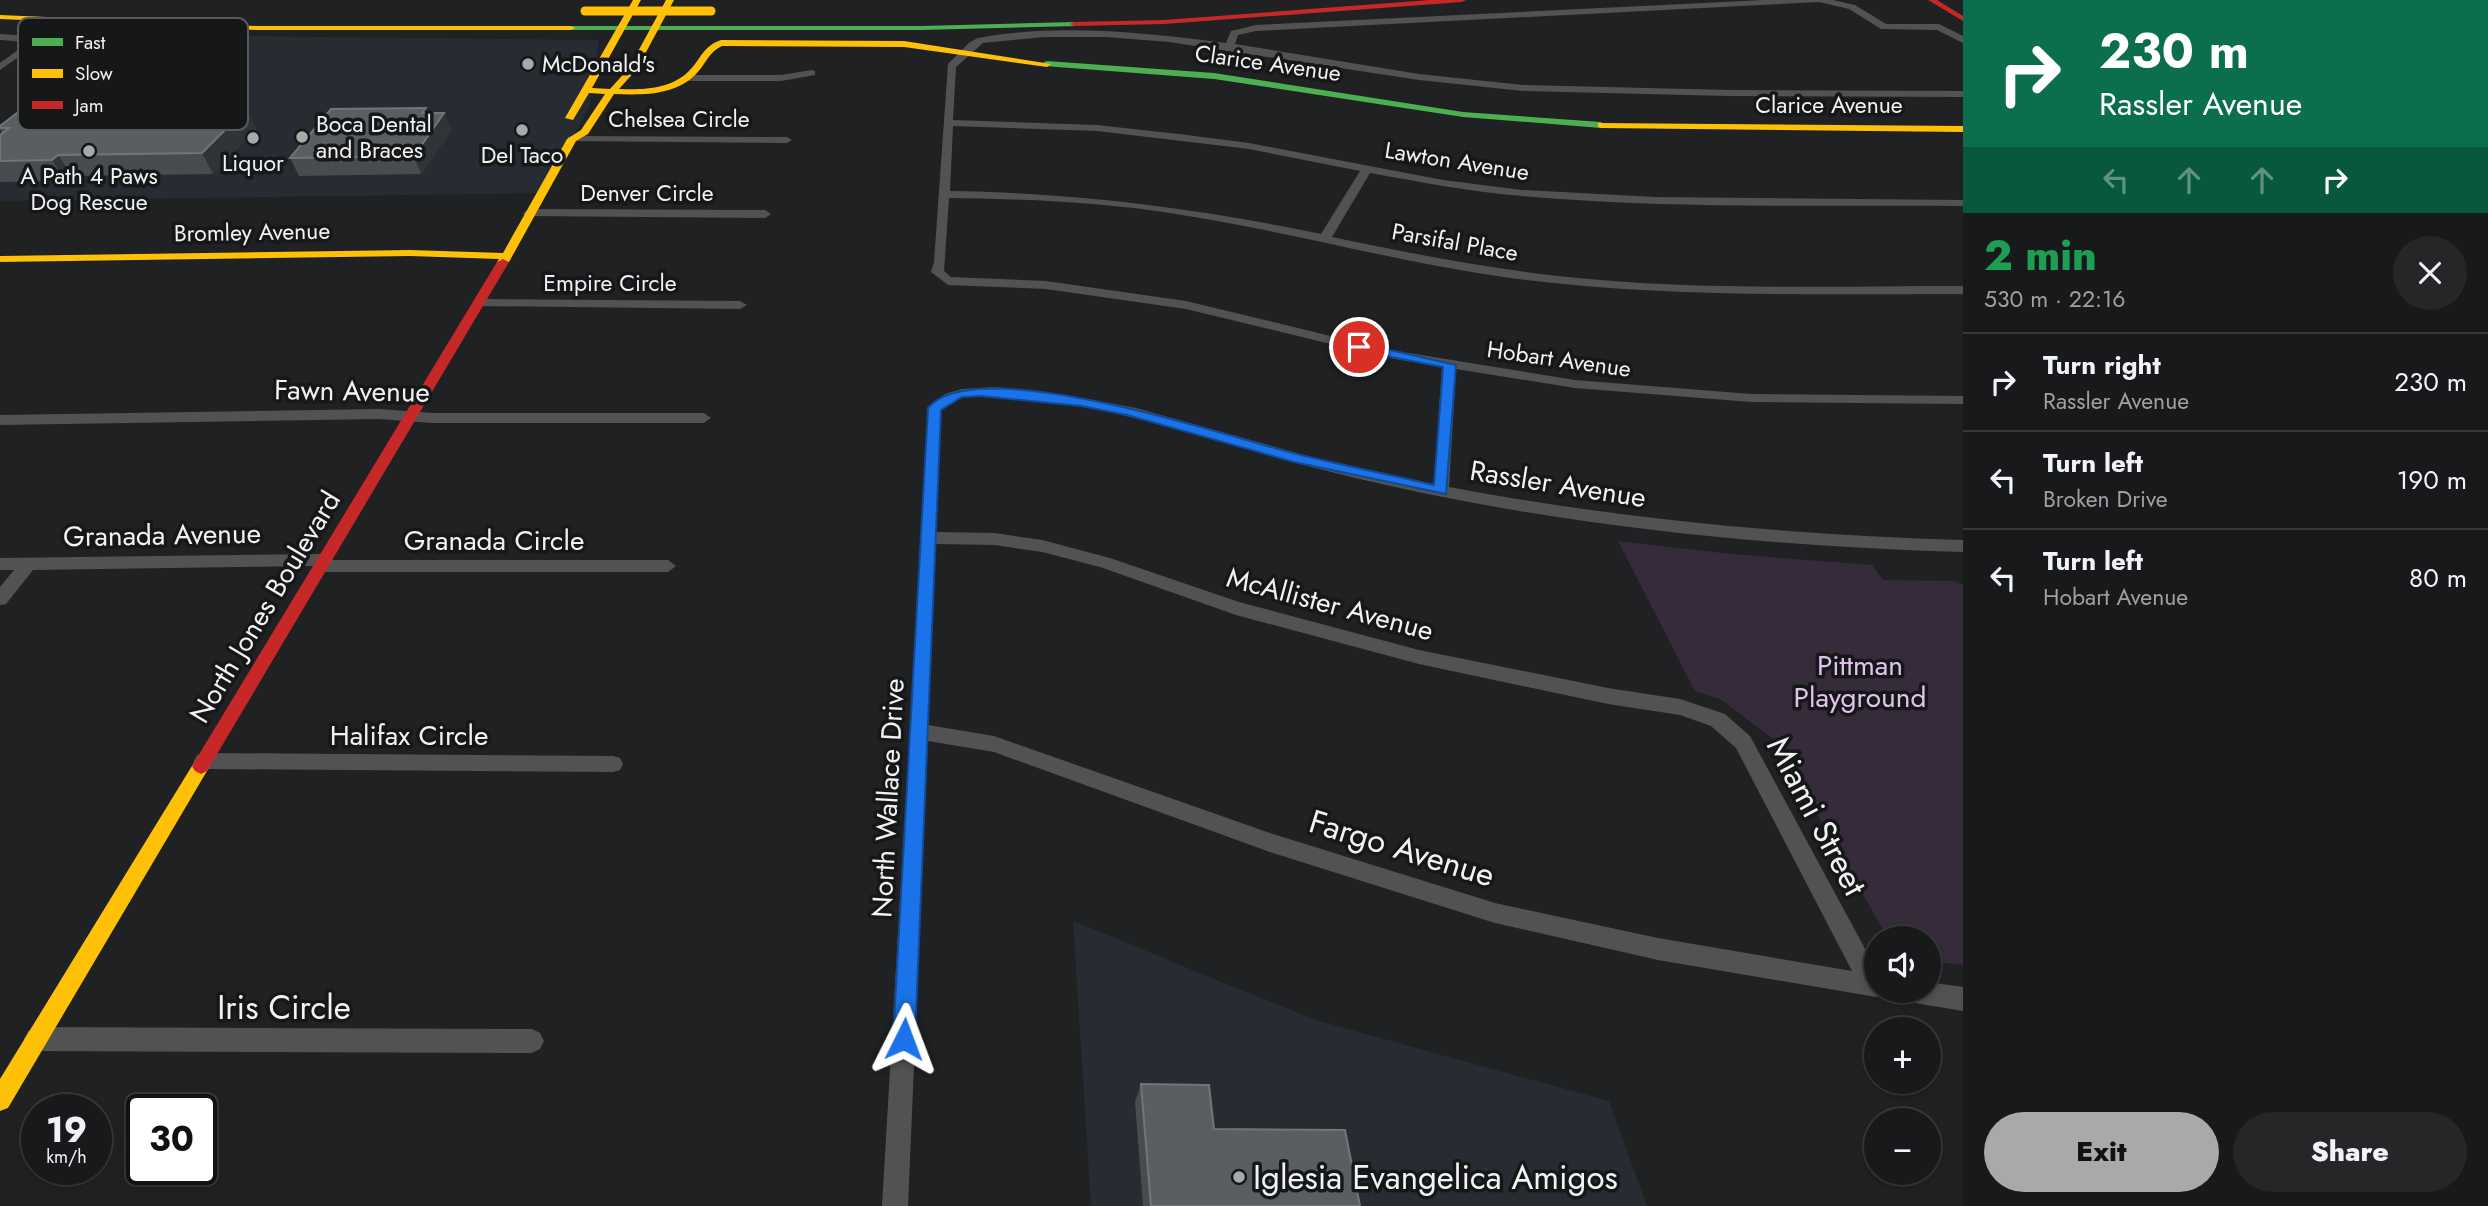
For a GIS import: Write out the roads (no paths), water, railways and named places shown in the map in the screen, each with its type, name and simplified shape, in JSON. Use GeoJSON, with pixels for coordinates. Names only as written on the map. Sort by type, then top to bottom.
{"type":"FeatureCollection","features":[{"type":"Feature","properties":{"kind":"main road"},"geometry":{"type":"LineString","coordinates":[[0,15],[1151,10],[1447,0]]}},
{"type":"Feature","properties":{"kind":"main road"},"geometry":{"type":"LineString","coordinates":[[248,27],[706,28],[1151,23],[1462,0]]}},
{"type":"Feature","properties":{"kind":"main road"},"geometry":{"type":"LineString","coordinates":[[1932,0],[1963,19]]}},
{"type":"Feature","properties":{"kind":"main road","name":"North Jones Boulevard"},"geometry":{"type":"LineString","coordinates":[[572,139],[562,132],[636,1]]}},
{"type":"Feature","properties":{"kind":"main road","name":"North Jones Boulevard"},"geometry":{"type":"LineString","coordinates":[[0,1100],[480,303],[572,139],[585,132],[612,90],[630,73],[669,1]]}},
{"type":"Feature","properties":{"kind":"main road"},"geometry":{"type":"LineString","coordinates":[[0,15],[49,18]]}},
{"type":"Feature","properties":{"kind":"main road"},"geometry":{"type":"LineString","coordinates":[[647,45],[670,34],[706,28]]}},
{"type":"Feature","properties":{"kind":"main road","name":"Clarice Avenue"},"geometry":{"type":"LineString","coordinates":[[687,78],[705,49],[727,42],[884,42],[1011,61],[1235,79],[1455,116],[1539,124],[1963,129]]}},
{"type":"Feature","properties":{"kind":"main road"},"geometry":{"type":"LineString","coordinates":[[587,90],[659,88],[687,78]]}},
{"type":"Feature","properties":{"kind":"main road","name":"Bromley Avenue"},"geometry":{"type":"LineString","coordinates":[[0,259],[410,253],[505,256]]}},
{"type":"Feature","properties":{"kind":"street"},"geometry":{"type":"LineString","coordinates":[[1229,47],[1234,33],[1256,28],[1818,0],[1852,7],[1884,27],[1939,27],[1963,40]]}},
{"type":"Feature","properties":{"kind":"street"},"geometry":{"type":"LineString","coordinates":[[943,194],[951,66],[972,44],[993,39],[1094,36],[1229,47],[1521,89],[1682,93],[1963,94]]}},
{"type":"Feature","properties":{"kind":"street"},"geometry":{"type":"LineString","coordinates":[[0,37],[18,39]]}},
{"type":"Feature","properties":{"kind":"street"},"geometry":{"type":"LineString","coordinates":[[0,67],[18,55]]}},
{"type":"Feature","properties":{"kind":"street"},"geometry":{"type":"LineString","coordinates":[[687,78],[781,78],[812,73]]}},
{"type":"Feature","properties":{"kind":"street","name":"Lawton Avenue"},"geometry":{"type":"LineString","coordinates":[[948,123],[1097,128],[1249,146],[1443,183],[1582,198],[1963,203]]}},
{"type":"Feature","properties":{"kind":"street","name":"Chelsea Circle"},"geometry":{"type":"LineString","coordinates":[[572,139],[787,140]]}},
{"type":"Feature","properties":{"kind":"street"},"geometry":{"type":"LineString","coordinates":[[1325,239],[1367,169]]}},
{"type":"Feature","properties":{"kind":"street","name":"Parsifal Place"},"geometry":{"type":"LineString","coordinates":[[943,194],[1107,201],[1188,212],[1505,273],[1600,283],[1703,288],[1963,290]]}},
{"type":"Feature","properties":{"kind":"street","name":"Hobart Avenue"},"geometry":{"type":"LineString","coordinates":[[943,194],[940,262],[937,272],[948,281],[1046,285],[1186,305],[1384,353],[1575,384],[1751,398],[1963,400]]}},
{"type":"Feature","properties":{"kind":"street","name":"Denver Circle"},"geometry":{"type":"LineString","coordinates":[[529,213],[765,214]]}},
{"type":"Feature","properties":{"kind":"street","name":"Empire Circle"},"geometry":{"type":"LineString","coordinates":[[480,303],[740,305]]}},
{"type":"Feature","properties":{"kind":"street"},"geometry":{"type":"LineString","coordinates":[[1441,491],[1450,365]]}},
{"type":"Feature","properties":{"kind":"street","name":"Rassler Avenue"},"geometry":{"type":"LineString","coordinates":[[946,398],[960,393],[981,392],[1081,402],[1128,411],[1294,458],[1441,491],[1562,514],[1706,532],[1810,541],[1963,546]]}},
{"type":"Feature","properties":{"kind":"street","name":"North Wallace Drive"},"geometry":{"type":"LineString","coordinates":[[895,1206],[934,408],[946,398]]}},
{"type":"Feature","properties":{"kind":"street","name":"Fawn Avenue"},"geometry":{"type":"LineString","coordinates":[[0,420],[379,414],[704,418]]}},
{"type":"Feature","properties":{"kind":"street","name":"McAllister Avenue"},"geometry":{"type":"LineString","coordinates":[[929,538],[995,539],[1042,546],[1104,562],[1236,608],[1419,657],[1608,696],[1680,707],[1718,720]]}},
{"type":"Feature","properties":{"kind":"street"},"geometry":{"type":"LineString","coordinates":[[0,598],[29,563]]}},
{"type":"Feature","properties":{"kind":"street","name":"Granada Avenue"},"geometry":{"type":"LineString","coordinates":[[0,564],[323,563]]}},
{"type":"Feature","properties":{"kind":"street","name":"Granada Circle"},"geometry":{"type":"LineString","coordinates":[[323,563],[668,566]]}},
{"type":"Feature","properties":{"kind":"street","name":"Miami Street"},"geometry":{"type":"LineString","coordinates":[[1718,720],[1743,742],[1864,967]]}},
{"type":"Feature","properties":{"kind":"street","name":"Fargo Avenue"},"geometry":{"type":"LineString","coordinates":[[920,732],[954,733],[994,742],[1102,785],[1443,899],[1596,937],[1864,984]]}},
{"type":"Feature","properties":{"kind":"street","name":"Halifax Circle"},"geometry":{"type":"LineString","coordinates":[[204,761],[613,764]]}},
{"type":"Feature","properties":{"kind":"street"},"geometry":{"type":"LineString","coordinates":[[1941,996],[1963,999]]}},
{"type":"Feature","properties":{"kind":"street","name":"Iris Circle"},"geometry":{"type":"LineString","coordinates":[[36,1039],[532,1041]]}},
{"type":"Feature","properties":{"kind":"place","name":"McDonald's"},"geometry":{"type":"Point","coordinates":[528,64]}},
{"type":"Feature","properties":{"kind":"place","name":"Del Taco"},"geometry":{"type":"Point","coordinates":[522,130]}},
{"type":"Feature","properties":{"kind":"place","name":"Boca Dental and Braces"},"geometry":{"type":"Point","coordinates":[302,137]}},
{"type":"Feature","properties":{"kind":"place","name":"Liquor"},"geometry":{"type":"Point","coordinates":[253,138]}},
{"type":"Feature","properties":{"kind":"place","name":"A Path 4 Paws Dog Rescue"},"geometry":{"type":"Point","coordinates":[89,151]}},
{"type":"Feature","properties":{"kind":"place","name":"Iglesia Evangelica Amigos"},"geometry":{"type":"Point","coordinates":[1239,1177]}},
{"type":"Feature","properties":{"kind":"park label","name":"Pittman Playground"},"geometry":{"type":"Point","coordinates":[1860,681]}}]}
